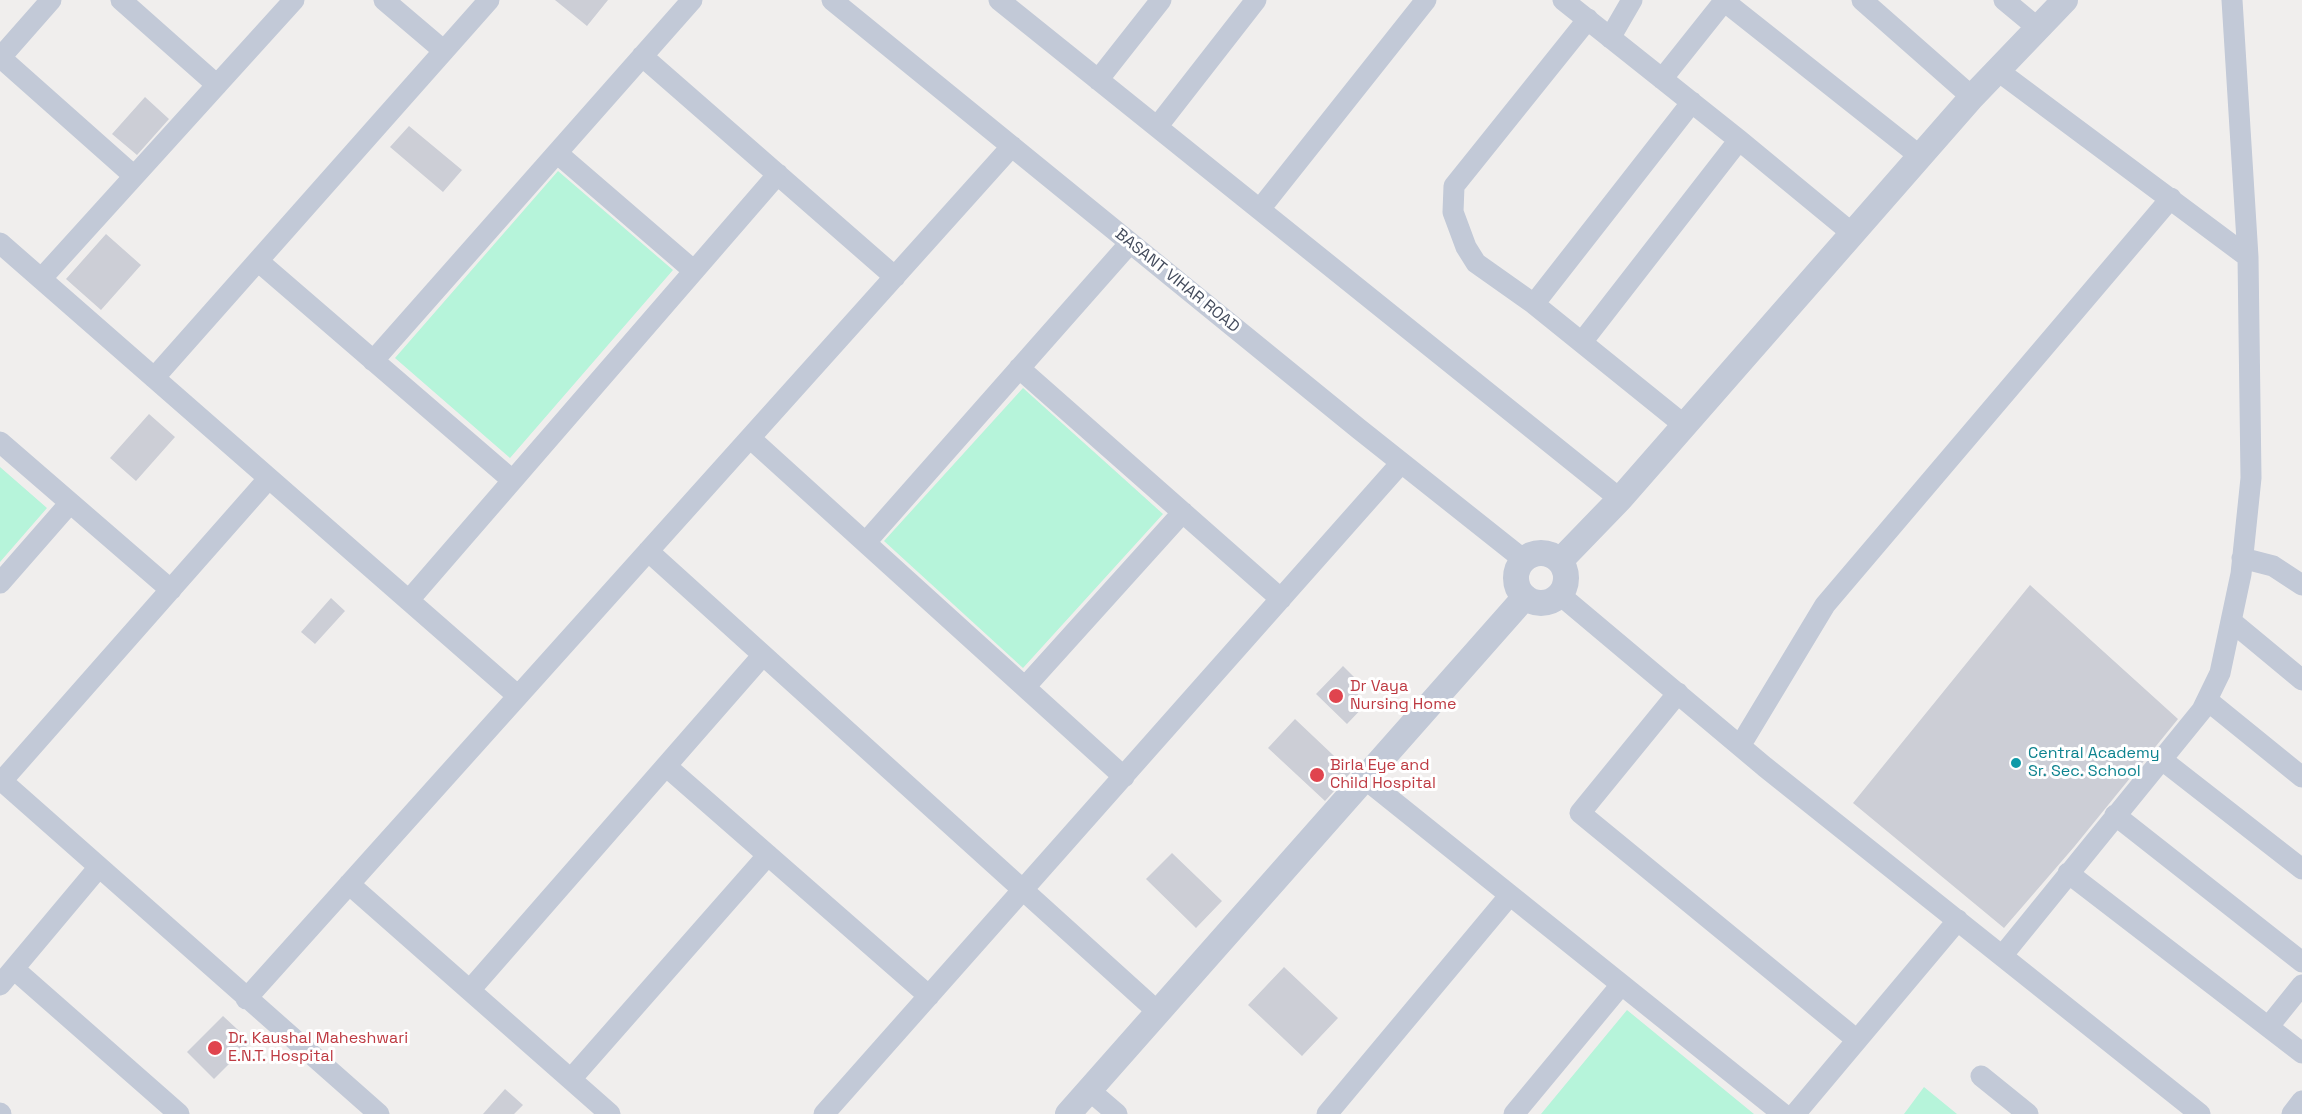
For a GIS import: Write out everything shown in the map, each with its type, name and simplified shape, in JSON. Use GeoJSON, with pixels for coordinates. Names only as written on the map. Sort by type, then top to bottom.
{"type":"FeatureCollection","features":[{"type":"Feature","properties":{"kind":"street"},"geometry":{"type":"LineString","coordinates":[[51,0],[0,57],[134,176]]}},
{"type":"Feature","properties":{"kind":"street"},"geometry":{"type":"LineString","coordinates":[[122,0],[217,85]]}},
{"type":"Feature","properties":{"kind":"street"},"geometry":{"type":"LineString","coordinates":[[41,279],[294,0]]}},
{"type":"Feature","properties":{"kind":"street"},"geometry":{"type":"LineString","coordinates":[[384,0],[444,51]]}},
{"type":"Feature","properties":{"kind":"street"},"geometry":{"type":"LineString","coordinates":[[154,378],[489,0]]}},
{"type":"Feature","properties":{"kind":"street"},"geometry":{"type":"LineString","coordinates":[[374,361],[692,0]]}},
{"type":"Feature","properties":{"kind":"street"},"geometry":{"type":"LineString","coordinates":[[999,0],[1620,499]]}},
{"type":"Feature","properties":{"kind":"street"},"geometry":{"type":"LineString","coordinates":[[1098,80],[1161,0]]}},
{"type":"Feature","properties":{"kind":"street"},"geometry":{"type":"LineString","coordinates":[[1157,127],[1256,0]]}},
{"type":"Feature","properties":{"kind":"street"},"geometry":{"type":"LineString","coordinates":[[1260,209],[1425,0]]}},
{"type":"Feature","properties":{"kind":"street"},"geometry":{"type":"LineString","coordinates":[[1563,0],[1853,234]]}},
{"type":"Feature","properties":{"kind":"street"},"geometry":{"type":"LineString","coordinates":[[1610,38],[1632,0]]}},
{"type":"Feature","properties":{"kind":"street"},"geometry":{"type":"LineString","coordinates":[[1862,0],[1972,97]]}},
{"type":"Feature","properties":{"kind":"street"},"geometry":{"type":"LineString","coordinates":[[2004,0],[2039,29]]}},
{"type":"Feature","properties":{"kind":"street"},"geometry":{"type":"LineString","coordinates":[[1560,561],[1620,499],[1972,97],[2065,0]]}},
{"type":"Feature","properties":{"kind":"street"},"geometry":{"type":"LineString","coordinates":[[2002,956],[2202,710],[2220,673],[2242,558],[2251,478],[2248,257],[2232,0]]}},
{"type":"Feature","properties":{"kind":"street"},"geometry":{"type":"LineString","coordinates":[[1662,79],[1724,1],[1921,157]]}},
{"type":"Feature","properties":{"kind":"street","name":"BASANT VIHAR ROAD"},"geometry":{"type":"LineString","coordinates":[[842,3],[1130,243],[1524,560]]}},
{"type":"Feature","properties":{"kind":"street"},"geometry":{"type":"LineString","coordinates":[[1588,19],[1454,186],[1453,212],[1466,246],[1476,263],[1534,304],[1684,425]]}},
{"type":"Feature","properties":{"kind":"street"},"geometry":{"type":"LineString","coordinates":[[642,56],[895,277]]}},
{"type":"Feature","properties":{"kind":"street"},"geometry":{"type":"LineString","coordinates":[[1997,70],[2248,257]]}},
{"type":"Feature","properties":{"kind":"street"},"geometry":{"type":"LineString","coordinates":[[1534,304],[1692,102]]}},
{"type":"Feature","properties":{"kind":"street"},"geometry":{"type":"LineString","coordinates":[[1582,342],[1739,140]]}},
{"type":"Feature","properties":{"kind":"street"},"geometry":{"type":"LineString","coordinates":[[246,999],[1012,146]]}},
{"type":"Feature","properties":{"kind":"street"},"geometry":{"type":"LineString","coordinates":[[557,153],[694,271]]}},
{"type":"Feature","properties":{"kind":"street"},"geometry":{"type":"LineString","coordinates":[[409,600],[778,174]]}},
{"type":"Feature","properties":{"kind":"street"},"geometry":{"type":"LineString","coordinates":[[1740,746],[1825,605],[2171,198]]}},
{"type":"Feature","properties":{"kind":"street"},"geometry":{"type":"LineString","coordinates":[[0,243],[518,696]]}},
{"type":"Feature","properties":{"kind":"street"},"geometry":{"type":"LineString","coordinates":[[866,542],[1130,243]]}},
{"type":"Feature","properties":{"kind":"street"},"geometry":{"type":"LineString","coordinates":[[258,261],[512,480]]}},
{"type":"Feature","properties":{"kind":"street"},"geometry":{"type":"LineString","coordinates":[[1019,369],[1281,599]]}},
{"type":"Feature","properties":{"kind":"street"},"geometry":{"type":"LineString","coordinates":[[750,438],[1124,777]]}},
{"type":"Feature","properties":{"kind":"street"},"geometry":{"type":"LineString","coordinates":[[0,442],[171,590]]}},
{"type":"Feature","properties":{"kind":"street"},"geometry":{"type":"LineString","coordinates":[[824,1114],[1401,463]]}},
{"type":"Feature","properties":{"kind":"street"},"geometry":{"type":"LineString","coordinates":[[269,478],[1,782],[379,1114]]}},
{"type":"Feature","properties":{"kind":"street"},"geometry":{"type":"LineString","coordinates":[[0,583],[70,503]]}},
{"type":"Feature","properties":{"kind":"street"},"geometry":{"type":"LineString","coordinates":[[1025,687],[1183,512]]}},
{"type":"Feature","properties":{"kind":"street"},"geometry":{"type":"LineString","coordinates":[[648,551],[1158,1012]]}},
{"type":"Feature","properties":{"kind":"street"},"geometry":{"type":"LineString","coordinates":[[1541,553],[1553,556],[1560,561],[1566,577],[1559,594],[1544,602],[1536,602],[1525,597],[1518,587],[1516,577],[1518,568],[1524,560],[1532,554],[1541,553]]}},
{"type":"Feature","properties":{"kind":"street"},"geometry":{"type":"LineString","coordinates":[[2242,558],[2273,566],[2302,585]]}},
{"type":"Feature","properties":{"kind":"street"},"geometry":{"type":"LineString","coordinates":[[1559,594],[1740,746],[2200,1114]]}},
{"type":"Feature","properties":{"kind":"street"},"geometry":{"type":"LineString","coordinates":[[1068,1114],[1525,597]]}},
{"type":"Feature","properties":{"kind":"street"},"geometry":{"type":"LineString","coordinates":[[2231,621],[2302,680]]}},
{"type":"Feature","properties":{"kind":"street"},"geometry":{"type":"LineString","coordinates":[[470,990],[763,655]]}},
{"type":"Feature","properties":{"kind":"street"},"geometry":{"type":"LineString","coordinates":[[1678,693],[1580,813],[1857,1040]]}},
{"type":"Feature","properties":{"kind":"street"},"geometry":{"type":"LineString","coordinates":[[2207,700],[2302,777]]}},
{"type":"Feature","properties":{"kind":"street"},"geometry":{"type":"LineString","coordinates":[[2161,759],[2302,870]]}},
{"type":"Feature","properties":{"kind":"street"},"geometry":{"type":"LineString","coordinates":[[666,766],[929,996]]}},
{"type":"Feature","properties":{"kind":"street"},"geometry":{"type":"LineString","coordinates":[[1364,778],[1783,1114]]}},
{"type":"Feature","properties":{"kind":"street"},"geometry":{"type":"LineString","coordinates":[[2115,815],[2302,962]]}},
{"type":"Feature","properties":{"kind":"street"},"geometry":{"type":"LineString","coordinates":[[571,1079],[768,855]]}},
{"type":"Feature","properties":{"kind":"street"},"geometry":{"type":"LineString","coordinates":[[99,867],[7,977],[179,1114]]}},
{"type":"Feature","properties":{"kind":"street"},"geometry":{"type":"LineString","coordinates":[[2068,873],[2302,1053]]}},
{"type":"Feature","properties":{"kind":"street"},"geometry":{"type":"LineString","coordinates":[[349,884],[610,1114]]}},
{"type":"Feature","properties":{"kind":"street"},"geometry":{"type":"LineString","coordinates":[[1330,1113],[1510,895]]}},
{"type":"Feature","properties":{"kind":"street"},"geometry":{"type":"LineString","coordinates":[[1795,1114],[1958,920]]}},
{"type":"Feature","properties":{"kind":"street"},"geometry":{"type":"LineString","coordinates":[[1514,1114],[1622,985]]}},
{"type":"Feature","properties":{"kind":"street"},"geometry":{"type":"LineString","coordinates":[[2269,1026],[2302,985]]}},
{"type":"Feature","properties":{"kind":"street"},"geometry":{"type":"LineString","coordinates":[[1981,1076],[2028,1114]]}},
{"type":"Feature","properties":{"kind":"street"},"geometry":{"type":"LineString","coordinates":[[1089,1090],[1118,1114]]}},
{"type":"Feature","properties":{"kind":"street"},"geometry":{"type":"LineString","coordinates":[[2292,1114],[2302,1101]]}},
{"type":"Feature","properties":{"kind":"green space"},"geometry":{"type":"Polygon","coordinates":[[[558,171],[673,270],[510,458],[395,358],[558,171]]]}},
{"type":"Feature","properties":{"kind":"green space"},"geometry":{"type":"Polygon","coordinates":[[[1023,388],[1163,514],[1023,668],[884,541],[1023,388]]]}},
{"type":"Feature","properties":{"kind":"green space"},"geometry":{"type":"Polygon","coordinates":[[[0,467],[47,508],[0,562],[0,467]]]}},
{"type":"Feature","properties":{"kind":"green space"},"geometry":{"type":"Polygon","coordinates":[[[1627,1010],[1754,1114],[1541,1114],[1627,1010]]]}},
{"type":"Feature","properties":{"kind":"green space"},"geometry":{"type":"Polygon","coordinates":[[[1924,1087],[1957,1114],[1904,1114],[1924,1087]]]}},
{"type":"Feature","properties":{"kind":"building"},"geometry":{"type":"Polygon","coordinates":[[[555,0],[608,0],[587,26],[555,0]]]}},
{"type":"Feature","properties":{"kind":"building"},"geometry":{"type":"Polygon","coordinates":[[[145,97],[169,119],[137,155],[112,134],[145,97]]]}},
{"type":"Feature","properties":{"kind":"building"},"geometry":{"type":"Polygon","coordinates":[[[409,126],[462,170],[443,192],[390,147],[409,126]]]}},
{"type":"Feature","properties":{"kind":"building"},"geometry":{"type":"Polygon","coordinates":[[[106,234],[141,265],[101,310],[66,279],[106,234]]]}},
{"type":"Feature","properties":{"kind":"building"},"geometry":{"type":"Polygon","coordinates":[[[149,414],[175,437],[136,481],[110,458],[149,414]]]}},
{"type":"Feature","properties":{"kind":"building","name":"Central Academy Sr. Sec. School"},"geometry":{"type":"Polygon","coordinates":[[[2030,585],[2178,719],[2074,847],[2004,928],[1853,803],[2030,585]]]}},
{"type":"Feature","properties":{"kind":"building"},"geometry":{"type":"Polygon","coordinates":[[[331,598],[345,611],[315,644],[301,632],[331,598]]]}},
{"type":"Feature","properties":{"kind":"building"},"geometry":{"type":"Polygon","coordinates":[[[1343,666],[1359,682],[1352,689],[1367,703],[1347,724],[1316,694],[1343,666]]]}},
{"type":"Feature","properties":{"kind":"building"},"geometry":{"type":"Polygon","coordinates":[[[1295,719],[1351,772],[1325,801],[1268,748],[1295,719]]]}},
{"type":"Feature","properties":{"kind":"building"},"geometry":{"type":"Polygon","coordinates":[[[1172,853],[1222,901],[1196,928],[1146,879],[1172,853]]]}},
{"type":"Feature","properties":{"kind":"building"},"geometry":{"type":"Polygon","coordinates":[[[1284,967],[1338,1018],[1302,1056],[1248,1005],[1284,967]]]}},
{"type":"Feature","properties":{"kind":"building"},"geometry":{"type":"Polygon","coordinates":[[[223,1016],[251,1042],[214,1079],[187,1052],[223,1016]]]}},
{"type":"Feature","properties":{"kind":"building"},"geometry":{"type":"Polygon","coordinates":[[[505,1089],[523,1105],[514,1114],[483,1114],[505,1089]]]}},
{"type":"Feature","properties":{"kind":"place","name":"Dr Vaya Nursing Home"},"geometry":{"type":"Point","coordinates":[1336,696]}},
{"type":"Feature","properties":{"kind":"place","name":"Central Academy Sr. Sec. School"},"geometry":{"type":"Point","coordinates":[2016,763]}},
{"type":"Feature","properties":{"kind":"place","name":"Birla Eye and Child Hospital"},"geometry":{"type":"Point","coordinates":[1317,775]}},
{"type":"Feature","properties":{"kind":"place","name":"Dr. Kaushal Maheshwari E.N.T. Hospital"},"geometry":{"type":"Point","coordinates":[215,1048]}}]}
